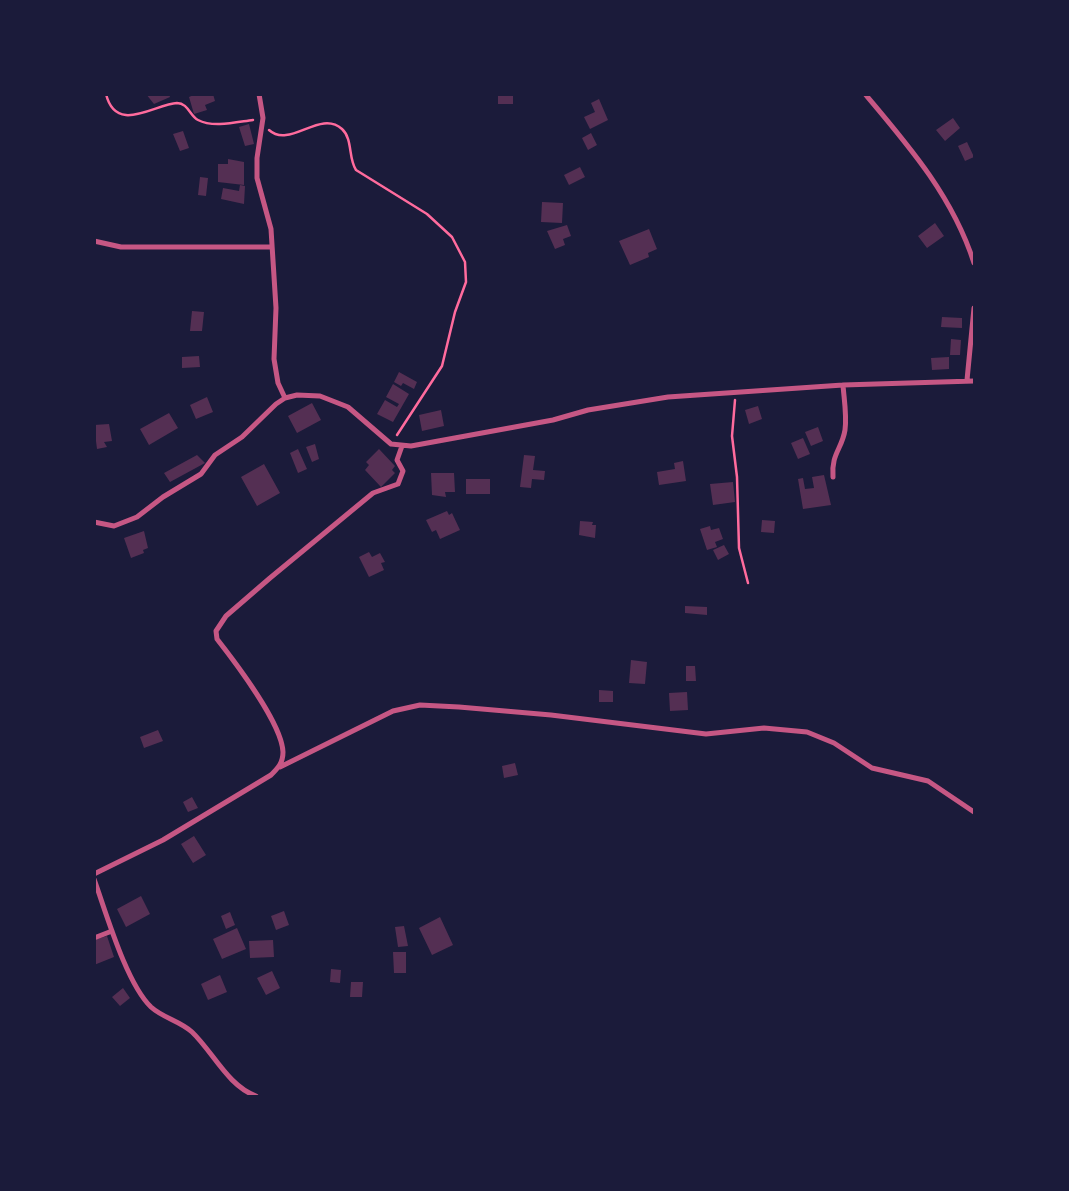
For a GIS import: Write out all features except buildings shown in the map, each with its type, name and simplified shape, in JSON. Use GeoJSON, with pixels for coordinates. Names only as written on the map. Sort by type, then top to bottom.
{"type":"FeatureCollection","features":[{"type":"Feature","properties":{"kind":"street"},"geometry":{"type":"LineString","coordinates":[[260,94],[263,121],[257,178],[271,229],[277,340],[274,359],[278,383],[285,398]]}},
{"type":"Feature","properties":{"kind":"street"},"geometry":{"type":"LineString","coordinates":[[865,94],[921,161],[948,203],[975,263]]}},
{"type":"Feature","properties":{"kind":"street"},"geometry":{"type":"LineString","coordinates":[[94,241],[121,247],[271,247]]}},
{"type":"Feature","properties":{"kind":"street"},"geometry":{"type":"LineString","coordinates":[[967,380],[975,308]]}},
{"type":"Feature","properties":{"kind":"street"},"geometry":{"type":"LineString","coordinates":[[94,522],[114,526],[137,517],[163,497],[201,474],[215,455],[242,437],[285,398],[297,395],[320,396],[348,407],[391,444],[402,446],[668,397],[843,385],[975,381]]}},
{"type":"Feature","properties":{"kind":"street"},"geometry":{"type":"LineString","coordinates":[[833,477],[832,462],[844,437],[846,426],[843,385]]}},
{"type":"Feature","properties":{"kind":"street"},"geometry":{"type":"LineString","coordinates":[[280,767],[283,753],[272,721],[217,639],[216,631],[226,616],[373,493],[397,484],[402,471],[397,460],[402,446]]}},
{"type":"Feature","properties":{"kind":"street"},"geometry":{"type":"LineString","coordinates":[[256,1097],[248,1094],[231,1078],[191,1030],[162,1016],[149,1005],[134,981],[112,931],[94,876],[163,840],[280,767],[393,711],[420,705],[551,715],[706,734],[764,728],[807,732],[834,743],[872,768],[928,781],[975,812]]}},
{"type":"Feature","properties":{"kind":"street"},"geometry":{"type":"LineString","coordinates":[[94,938],[112,931]]}},
{"type":"Feature","properties":{"kind":"path"},"geometry":{"type":"LineString","coordinates":[[106,94],[108,102],[116,112],[125,115],[151,112],[176,103],[183,104],[195,119],[202,122],[224,124],[263,121],[275,135],[282,137],[322,125],[339,127],[349,141],[352,163],[356,170],[427,214],[452,237],[465,262],[466,282],[455,312],[442,366],[391,444]]}},
{"type":"Feature","properties":{"kind":"path"},"geometry":{"type":"LineString","coordinates":[[736,394],[732,436],[737,477],[739,548],[748,583]]}}]}
